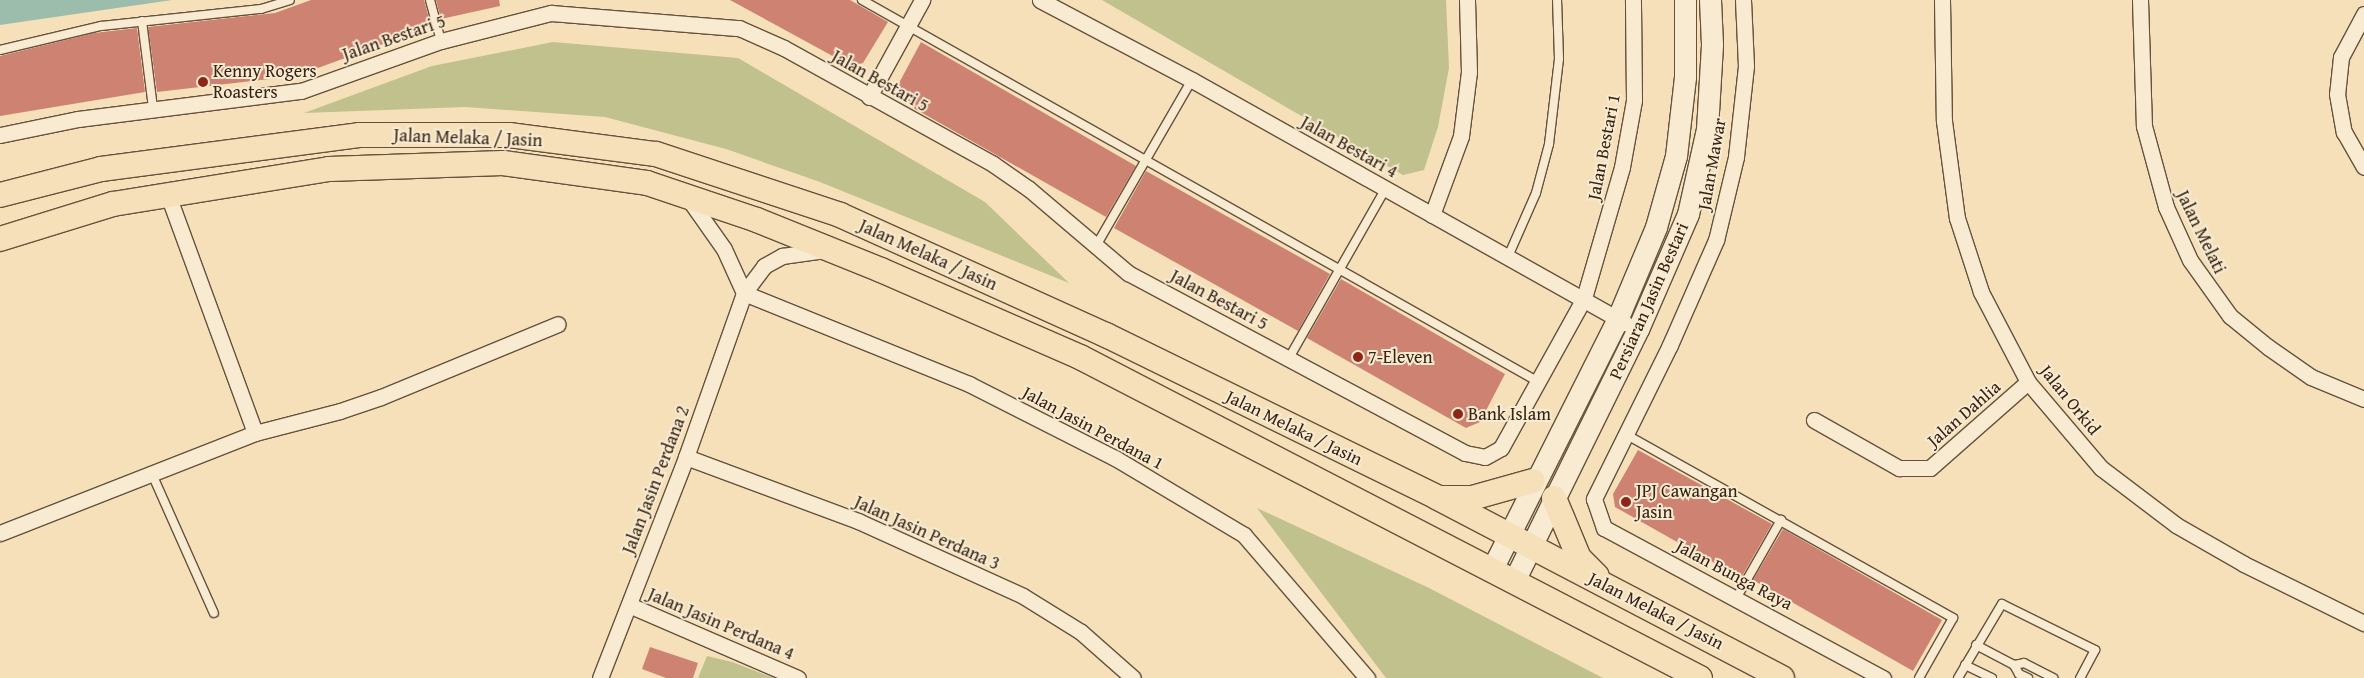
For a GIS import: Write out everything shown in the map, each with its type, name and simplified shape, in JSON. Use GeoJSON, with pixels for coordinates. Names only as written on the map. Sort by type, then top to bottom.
{"type":"FeatureCollection","features":[{"type":"Feature","properties":{"kind":"main road","name":"Jalan Melaka / Jasin"},"geometry":{"type":"LineString","coordinates":[[0,195],[100,169],[359,135],[509,135],[656,154],[840,215],[1106,335],[1438,498],[1532,549],[1782,678]]}},
{"type":"Feature","properties":{"kind":"main road","name":"Jalan Melaka / Jasin"},"geometry":{"type":"LineString","coordinates":[[0,239],[113,204],[329,169],[503,163],[647,183],[686,195],[830,249],[1080,357],[1700,678]]}},
{"type":"Feature","properties":{"kind":"main road"},"geometry":{"type":"LineString","coordinates":[[1438,498],[1472,498],[1533,481]]}},
{"type":"Feature","properties":{"kind":"main road"},"geometry":{"type":"LineString","coordinates":[[1554,498],[1580,558],[1606,586]]}},
{"type":"Feature","properties":{"kind":"street"},"geometry":{"type":"LineString","coordinates":[[869,97],[922,0]]}},
{"type":"Feature","properties":{"kind":"street","name":"Jalan Bestari 4"},"geometry":{"type":"LineString","coordinates":[[1040,0],[1192,80],[1386,188],[1507,259],[1584,298],[1617,320],[1638,329]]}},
{"type":"Feature","properties":{"kind":"street"},"geometry":{"type":"LineString","coordinates":[[1432,215],[1461,136],[1469,72],[1467,0]]}},
{"type":"Feature","properties":{"kind":"street","name":"Jalan Bestari 1"},"geometry":{"type":"LineString","coordinates":[[1584,298],[1622,167],[1634,100],[1633,0]]}},
{"type":"Feature","properties":{"kind":"street","name":"Persiaran Jasin Bestari"},"geometry":{"type":"LineString","coordinates":[[1492,569],[1533,481],[1617,320],[1656,227],[1676,156],[1685,77],[1685,0]]}},
{"type":"Feature","properties":{"kind":"street","name":"Persiaran Jasin Bestari"},"geometry":{"type":"LineString","coordinates":[[1514,581],[1532,549],[1554,498],[1638,329],[1688,214],[1705,138],[1712,44],[1710,0]]}},
{"type":"Feature","properties":{"kind":"street","name":"Jalan Mawar"},"geometry":{"type":"LineString","coordinates":[[1627,435],[1716,240],[1736,157],[1746,66],[1743,0]]}},
{"type":"Feature","properties":{"kind":"street","name":"Jalan Orkid"},"geometry":{"type":"LineString","coordinates":[[1942,0],[1944,122],[1956,218],[1980,292],[2028,382],[2101,468],[2176,525],[2244,564],[2364,623]]}},
{"type":"Feature","properties":{"kind":"street","name":"Jalan Melati"},"geometry":{"type":"LineString","coordinates":[[2140,0],[2144,126],[2166,207],[2190,260],[2230,316],[2268,347],[2311,377],[2364,399]]}},
{"type":"Feature","properties":{"kind":"street","name":"Jalan Bestari 5"},"geometry":{"type":"LineString","coordinates":[[0,135],[78,119],[153,108],[302,91],[441,41],[551,13],[739,28],[784,48],[869,97],[994,164],[1029,189],[1128,273],[1465,453],[1485,457],[1501,448],[1584,298]]}},
{"type":"Feature","properties":{"kind":"street"},"geometry":{"type":"LineString","coordinates":[[2364,14],[2341,57],[2337,94],[2344,132],[2364,167]]}},
{"type":"Feature","properties":{"kind":"street"},"geometry":{"type":"LineString","coordinates":[[168,195],[255,433]]}},
{"type":"Feature","properties":{"kind":"street"},"geometry":{"type":"LineString","coordinates":[[686,195],[724,249],[744,293]]}},
{"type":"Feature","properties":{"kind":"street","name":"Jalan Jasin Perdana 2"},"geometry":{"type":"LineString","coordinates":[[600,678],[686,457],[744,293],[764,266],[782,256],[830,249]]}},
{"type":"Feature","properties":{"kind":"street","name":"Jalan Jasin Perdana 1"},"geometry":{"type":"LineString","coordinates":[[744,293],[969,384],[1115,458],[1244,535],[1367,678]]}},
{"type":"Feature","properties":{"kind":"street"},"geometry":{"type":"LineString","coordinates":[[0,533],[255,433],[373,400],[558,324]]}},
{"type":"Feature","properties":{"kind":"street","name":"Jalan Dahlia"},"geometry":{"type":"LineString","coordinates":[[1814,420],[1899,468],[1930,468],[2028,382]]}},
{"type":"Feature","properties":{"kind":"street","name":"Jalan Bunga Raya"},"geometry":{"type":"LineString","coordinates":[[1627,435],[1594,499],[1604,528],[1737,597],[1883,678]]}},
{"type":"Feature","properties":{"kind":"street","name":"Jalan Jasin Perdana 3"},"geometry":{"type":"LineString","coordinates":[[686,457],[858,522],[1023,596],[1081,632],[1133,678]]}},
{"type":"Feature","properties":{"kind":"street","name":"Jalan Jasin Perdana 4"},"geometry":{"type":"LineString","coordinates":[[629,605],[798,678]]}},
{"type":"Feature","properties":{"kind":"lane"},"geometry":{"type":"LineString","coordinates":[[0,50],[142,20],[261,9],[290,0]]}},
{"type":"Feature","properties":{"kind":"lane"},"geometry":{"type":"LineString","coordinates":[[430,0],[441,41]]}},
{"type":"Feature","properties":{"kind":"lane"},"geometry":{"type":"LineString","coordinates":[[862,0],[1339,272],[1537,381]]}},
{"type":"Feature","properties":{"kind":"lane"},"geometry":{"type":"LineString","coordinates":[[1507,259],[1536,193],[1549,144],[1559,59],[1557,0]]}},
{"type":"Feature","properties":{"kind":"lane"},"geometry":{"type":"LineString","coordinates":[[142,20],[153,108]]}},
{"type":"Feature","properties":{"kind":"lane"},"geometry":{"type":"LineString","coordinates":[[1096,246],[1144,160],[1192,80]]}},
{"type":"Feature","properties":{"kind":"lane"},"geometry":{"type":"LineString","coordinates":[[1289,358],[1386,188]]}},
{"type":"Feature","properties":{"kind":"lane"},"geometry":{"type":"LineString","coordinates":[[1627,435],[1953,618],[1919,678]]}},
{"type":"Feature","properties":{"kind":"lane"},"geometry":{"type":"LineString","coordinates":[[152,474],[214,613]]}},
{"type":"Feature","properties":{"kind":"lane"},"geometry":{"type":"LineString","coordinates":[[1737,597],[1781,520]]}},
{"type":"Feature","properties":{"kind":"lane"},"geometry":{"type":"LineString","coordinates":[[1958,678],[2002,604],[2095,650],[2080,678]]}},
{"type":"Feature","properties":{"kind":"lane"},"geometry":{"type":"LineString","coordinates":[[1976,645],[2014,665],[2019,674],[2028,678]]}},
{"type":"Feature","properties":{"kind":"lane"},"geometry":{"type":"LineString","coordinates":[[2014,665],[2024,663],[2053,678]]}},
{"type":"Feature","properties":{"kind":"lane"},"geometry":{"type":"LineString","coordinates":[[1965,665],[1992,678]]}},
{"type":"Feature","properties":{"kind":"green space"},"geometry":{"type":"Polygon","coordinates":[[[1102,0],[1446,0],[1449,68],[1438,127],[1424,170],[1403,175],[1102,0]]]}},
{"type":"Feature","properties":{"kind":"green space"},"geometry":{"type":"Polygon","coordinates":[[[553,42],[738,58],[985,202],[1069,283],[820,182],[726,149],[605,117],[465,107],[304,113],[432,66],[553,42]]]}},
{"type":"Feature","properties":{"kind":"green space"},"geometry":{"type":"Polygon","coordinates":[[[1257,508],[1429,588],[1603,678],[1386,678],[1257,508]]]}},
{"type":"Feature","properties":{"kind":"green space"},"geometry":{"type":"Polygon","coordinates":[[[707,656],[732,662],[774,678],[698,678],[707,656]]]}},
{"type":"Feature","properties":{"kind":"shaded area"},"geometry":{"type":"Polygon","coordinates":[[[0,0],[172,0],[0,25],[0,0]]]}},
{"type":"Feature","properties":{"kind":"building"},"geometry":{"type":"Polygon","coordinates":[[[311,0],[424,0],[430,22],[425,23],[427,28],[296,76],[157,92],[148,27],[275,13],[311,0]]]}},
{"type":"Feature","properties":{"kind":"building"},"geometry":{"type":"Polygon","coordinates":[[[436,0],[499,0],[500,6],[441,19],[436,0]]]}},
{"type":"Feature","properties":{"kind":"building"},"geometry":{"type":"Polygon","coordinates":[[[730,0],[850,0],[888,22],[863,63],[851,66],[730,0]]]}},
{"type":"Feature","properties":{"kind":"building"},"geometry":{"type":"Polygon","coordinates":[[[137,28],[145,92],[0,116],[0,56],[94,33],[137,28]]]}},
{"type":"Feature","properties":{"kind":"building"},"geometry":{"type":"Polygon","coordinates":[[[921,42],[1136,166],[1106,217],[901,101],[899,83],[921,42]]]}},
{"type":"Feature","properties":{"kind":"building"},"geometry":{"type":"Polygon","coordinates":[[[1146,171],[1330,274],[1298,331],[1114,228],[1146,171]]]}},
{"type":"Feature","properties":{"kind":"building"},"geometry":{"type":"Polygon","coordinates":[[[1341,279],[1505,374],[1480,422],[1466,428],[1307,338],[1341,279]]]}},
{"type":"Feature","properties":{"kind":"building"},"geometry":{"type":"Polygon","coordinates":[[[1638,450],[1772,524],[1741,578],[1615,507],[1613,494],[1638,450]]]}},
{"type":"Feature","properties":{"kind":"building"},"geometry":{"type":"Polygon","coordinates":[[[1783,529],[1942,620],[1913,671],[1753,580],[1783,529]]]}},
{"type":"Feature","properties":{"kind":"building"},"geometry":{"type":"Polygon","coordinates":[[[650,647],[698,663],[693,678],[666,678],[642,669],[650,647]]]}},
{"type":"Feature","properties":{"kind":"place","name":"Kenny Rogers Roasters"},"geometry":{"type":"Point","coordinates":[203,82]}},
{"type":"Feature","properties":{"kind":"place","name":"7-Eleven"},"geometry":{"type":"Point","coordinates":[1358,357]}},
{"type":"Feature","properties":{"kind":"place","name":"Bank Islam"},"geometry":{"type":"Point","coordinates":[1458,414]}},
{"type":"Feature","properties":{"kind":"place","name":"JPJ Cawangan Jasin"},"geometry":{"type":"Point","coordinates":[1626,502]}}]}
